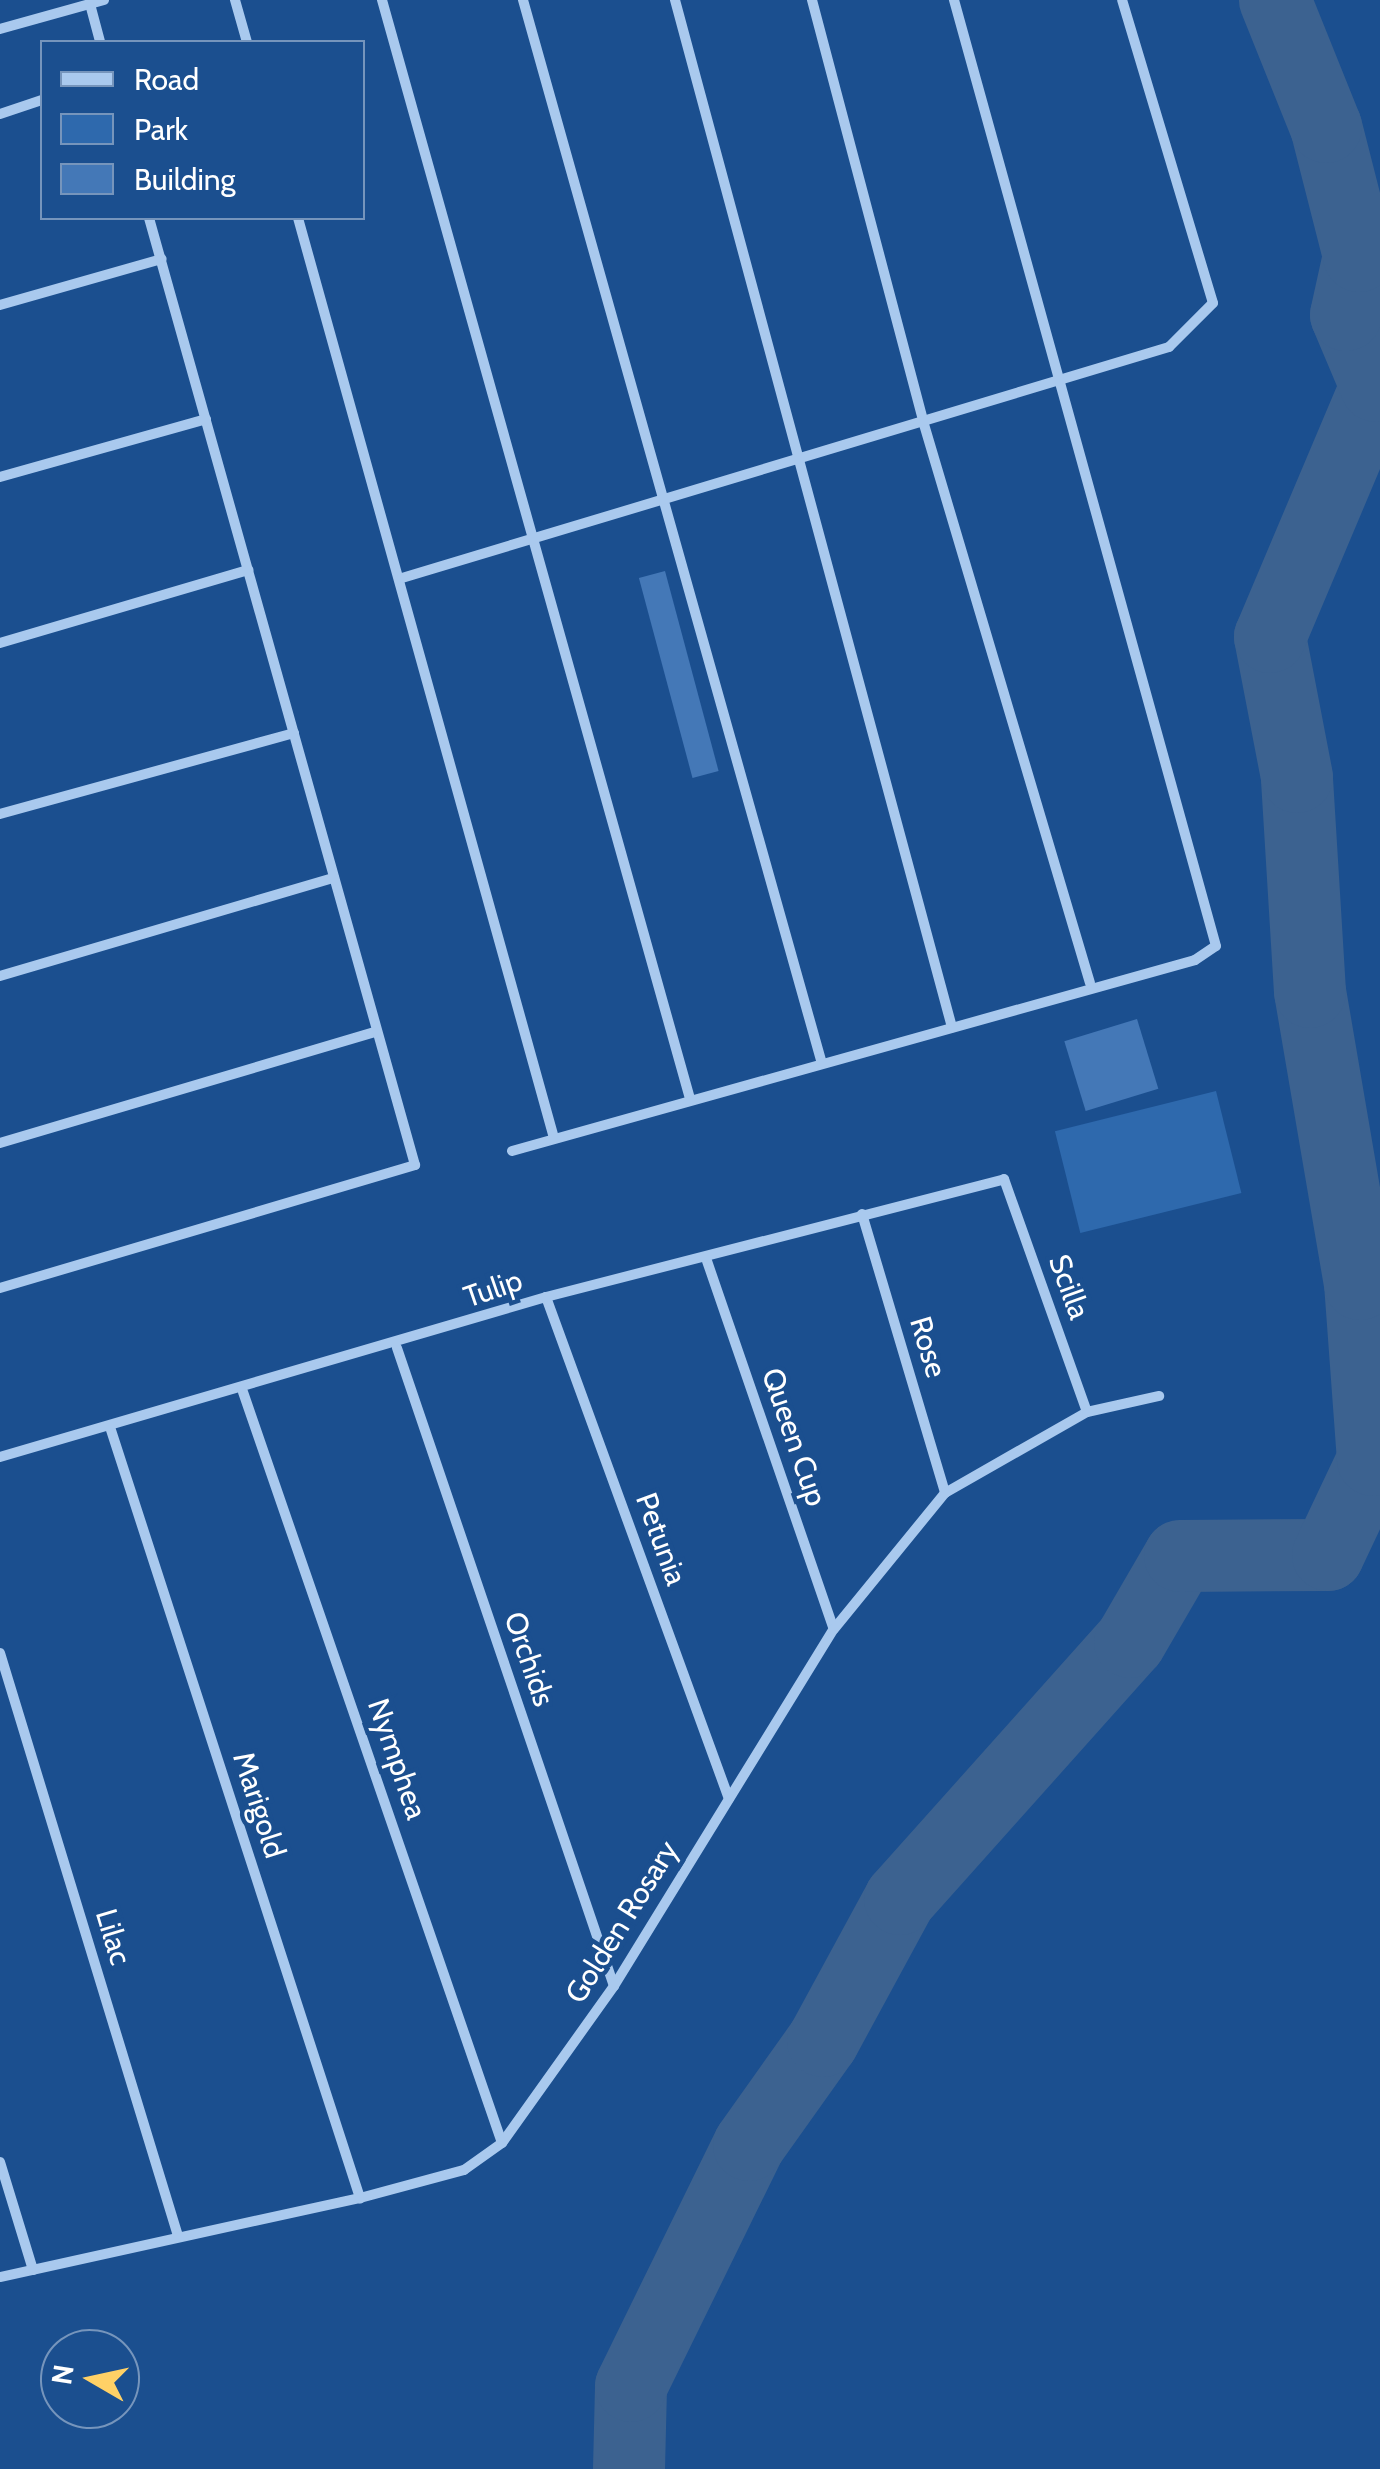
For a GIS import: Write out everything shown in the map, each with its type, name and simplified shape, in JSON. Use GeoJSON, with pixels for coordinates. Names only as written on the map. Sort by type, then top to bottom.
{"type":"FeatureCollection","features":[{"type":"Feature","properties":{"kind":"street"},"geometry":{"type":"LineString","coordinates":[[0,29],[104,0]]}},
{"type":"Feature","properties":{"kind":"street"},"geometry":{"type":"LineString","coordinates":[[235,0],[246,40]]}},
{"type":"Feature","properties":{"kind":"street"},"geometry":{"type":"LineString","coordinates":[[382,0],[536,538],[690,1099]]}},
{"type":"Feature","properties":{"kind":"street"},"geometry":{"type":"LineString","coordinates":[[522,0],[820,1060]]}},
{"type":"Feature","properties":{"kind":"street"},"geometry":{"type":"LineString","coordinates":[[675,0],[952,1027]]}},
{"type":"Feature","properties":{"kind":"street"},"geometry":{"type":"LineString","coordinates":[[812,0],[923,422],[1090,983]]}},
{"type":"Feature","properties":{"kind":"street"},"geometry":{"type":"LineString","coordinates":[[512,1152],[820,1060],[952,1027],[1090,983],[1195,960],[1216,946],[954,0]]}},
{"type":"Feature","properties":{"kind":"street"},"geometry":{"type":"LineString","coordinates":[[402,578],[1170,347],[1213,303],[1122,0]]}},
{"type":"Feature","properties":{"kind":"street"},"geometry":{"type":"LineString","coordinates":[[90,4],[99,40]]}},
{"type":"Feature","properties":{"kind":"street"},"geometry":{"type":"LineString","coordinates":[[0,114],[40,101]]}},
{"type":"Feature","properties":{"kind":"street"},"geometry":{"type":"LineString","coordinates":[[0,1288],[415,1165],[150,220]]}},
{"type":"Feature","properties":{"kind":"street"},"geometry":{"type":"LineString","coordinates":[[299,220],[402,578],[554,1138]]}},
{"type":"Feature","properties":{"kind":"street"},"geometry":{"type":"LineString","coordinates":[[0,304],[162,259]]}},
{"type":"Feature","properties":{"kind":"street"},"geometry":{"type":"LineString","coordinates":[[0,477],[206,419]]}},
{"type":"Feature","properties":{"kind":"street"},"geometry":{"type":"LineString","coordinates":[[0,643],[248,570]]}},
{"type":"Feature","properties":{"kind":"street"},"geometry":{"type":"LineString","coordinates":[[0,814],[294,733]]}},
{"type":"Feature","properties":{"kind":"street"},"geometry":{"type":"LineString","coordinates":[[0,976],[334,878]]}},
{"type":"Feature","properties":{"kind":"street"},"geometry":{"type":"LineString","coordinates":[[0,1142],[377,1031]]}},
{"type":"Feature","properties":{"kind":"street","name":"Tulip"},"geometry":{"type":"LineString","coordinates":[[0,1457],[397,1348],[546,1297],[707,1261],[862,1214],[1004,1179]]}},
{"type":"Feature","properties":{"kind":"street","name":"Scilla"},"geometry":{"type":"LineString","coordinates":[[1004,1179],[1088,1412]]}},
{"type":"Feature","properties":{"kind":"street","name":"Rose"},"geometry":{"type":"LineString","coordinates":[[862,1214],[945,1493]]}},
{"type":"Feature","properties":{"kind":"street","name":"Queen Cup"},"geometry":{"type":"LineString","coordinates":[[707,1261],[834,1629]]}},
{"type":"Feature","properties":{"kind":"street","name":"Petunia"},"geometry":{"type":"LineString","coordinates":[[546,1297],[729,1799]]}},
{"type":"Feature","properties":{"kind":"street","name":"Orchids"},"geometry":{"type":"LineString","coordinates":[[397,1348],[614,1986]]}},
{"type":"Feature","properties":{"kind":"street","name":"Nymphea"},"geometry":{"type":"LineString","coordinates":[[244,1392],[502,2143]]}},
{"type":"Feature","properties":{"kind":"street","name":"Golden Rosary"},"geometry":{"type":"LineString","coordinates":[[0,2276],[360,2198],[464,2170],[502,2143],[614,1986],[834,1629],[945,1493],[1088,1412],[1159,1396]]}},
{"type":"Feature","properties":{"kind":"street","name":"Marigold"},"geometry":{"type":"LineString","coordinates":[[110,1428],[360,2198]]}},
{"type":"Feature","properties":{"kind":"street","name":"Lilac"},"geometry":{"type":"LineString","coordinates":[[0,1653],[178,2236]]}},
{"type":"Feature","properties":{"kind":"street"},"geometry":{"type":"LineString","coordinates":[[0,2162],[33,2270]]}},
{"type":"Feature","properties":{"kind":"green space"},"geometry":{"type":"Polygon","coordinates":[[[1216,1091],[1241,1193],[1080,1233],[1055,1131],[1216,1091]]]}},
{"type":"Feature","properties":{"kind":"building"},"geometry":{"type":"Polygon","coordinates":[[[665,571],[719,771],[692,778],[639,578],[665,571]]]}},
{"type":"Feature","properties":{"kind":"building"},"geometry":{"type":"Polygon","coordinates":[[[1137,1019],[1158,1089],[1086,1111],[1064,1041],[1137,1019]]]}},
{"type":"Feature","properties":{"kind":"waterway"},"geometry":{"type":"LineString","coordinates":[[629,2469],[631,2386],[749,2145],[823,2041],[900,1899],[1130,1642],[1180,1556],[1328,1555],[1373,1460],[1360,1284],[1310,992],[1297,777],[1270,637],[1376,386],[1346,315],[1359,256],[1326,127],[1275,0]]}}]}
